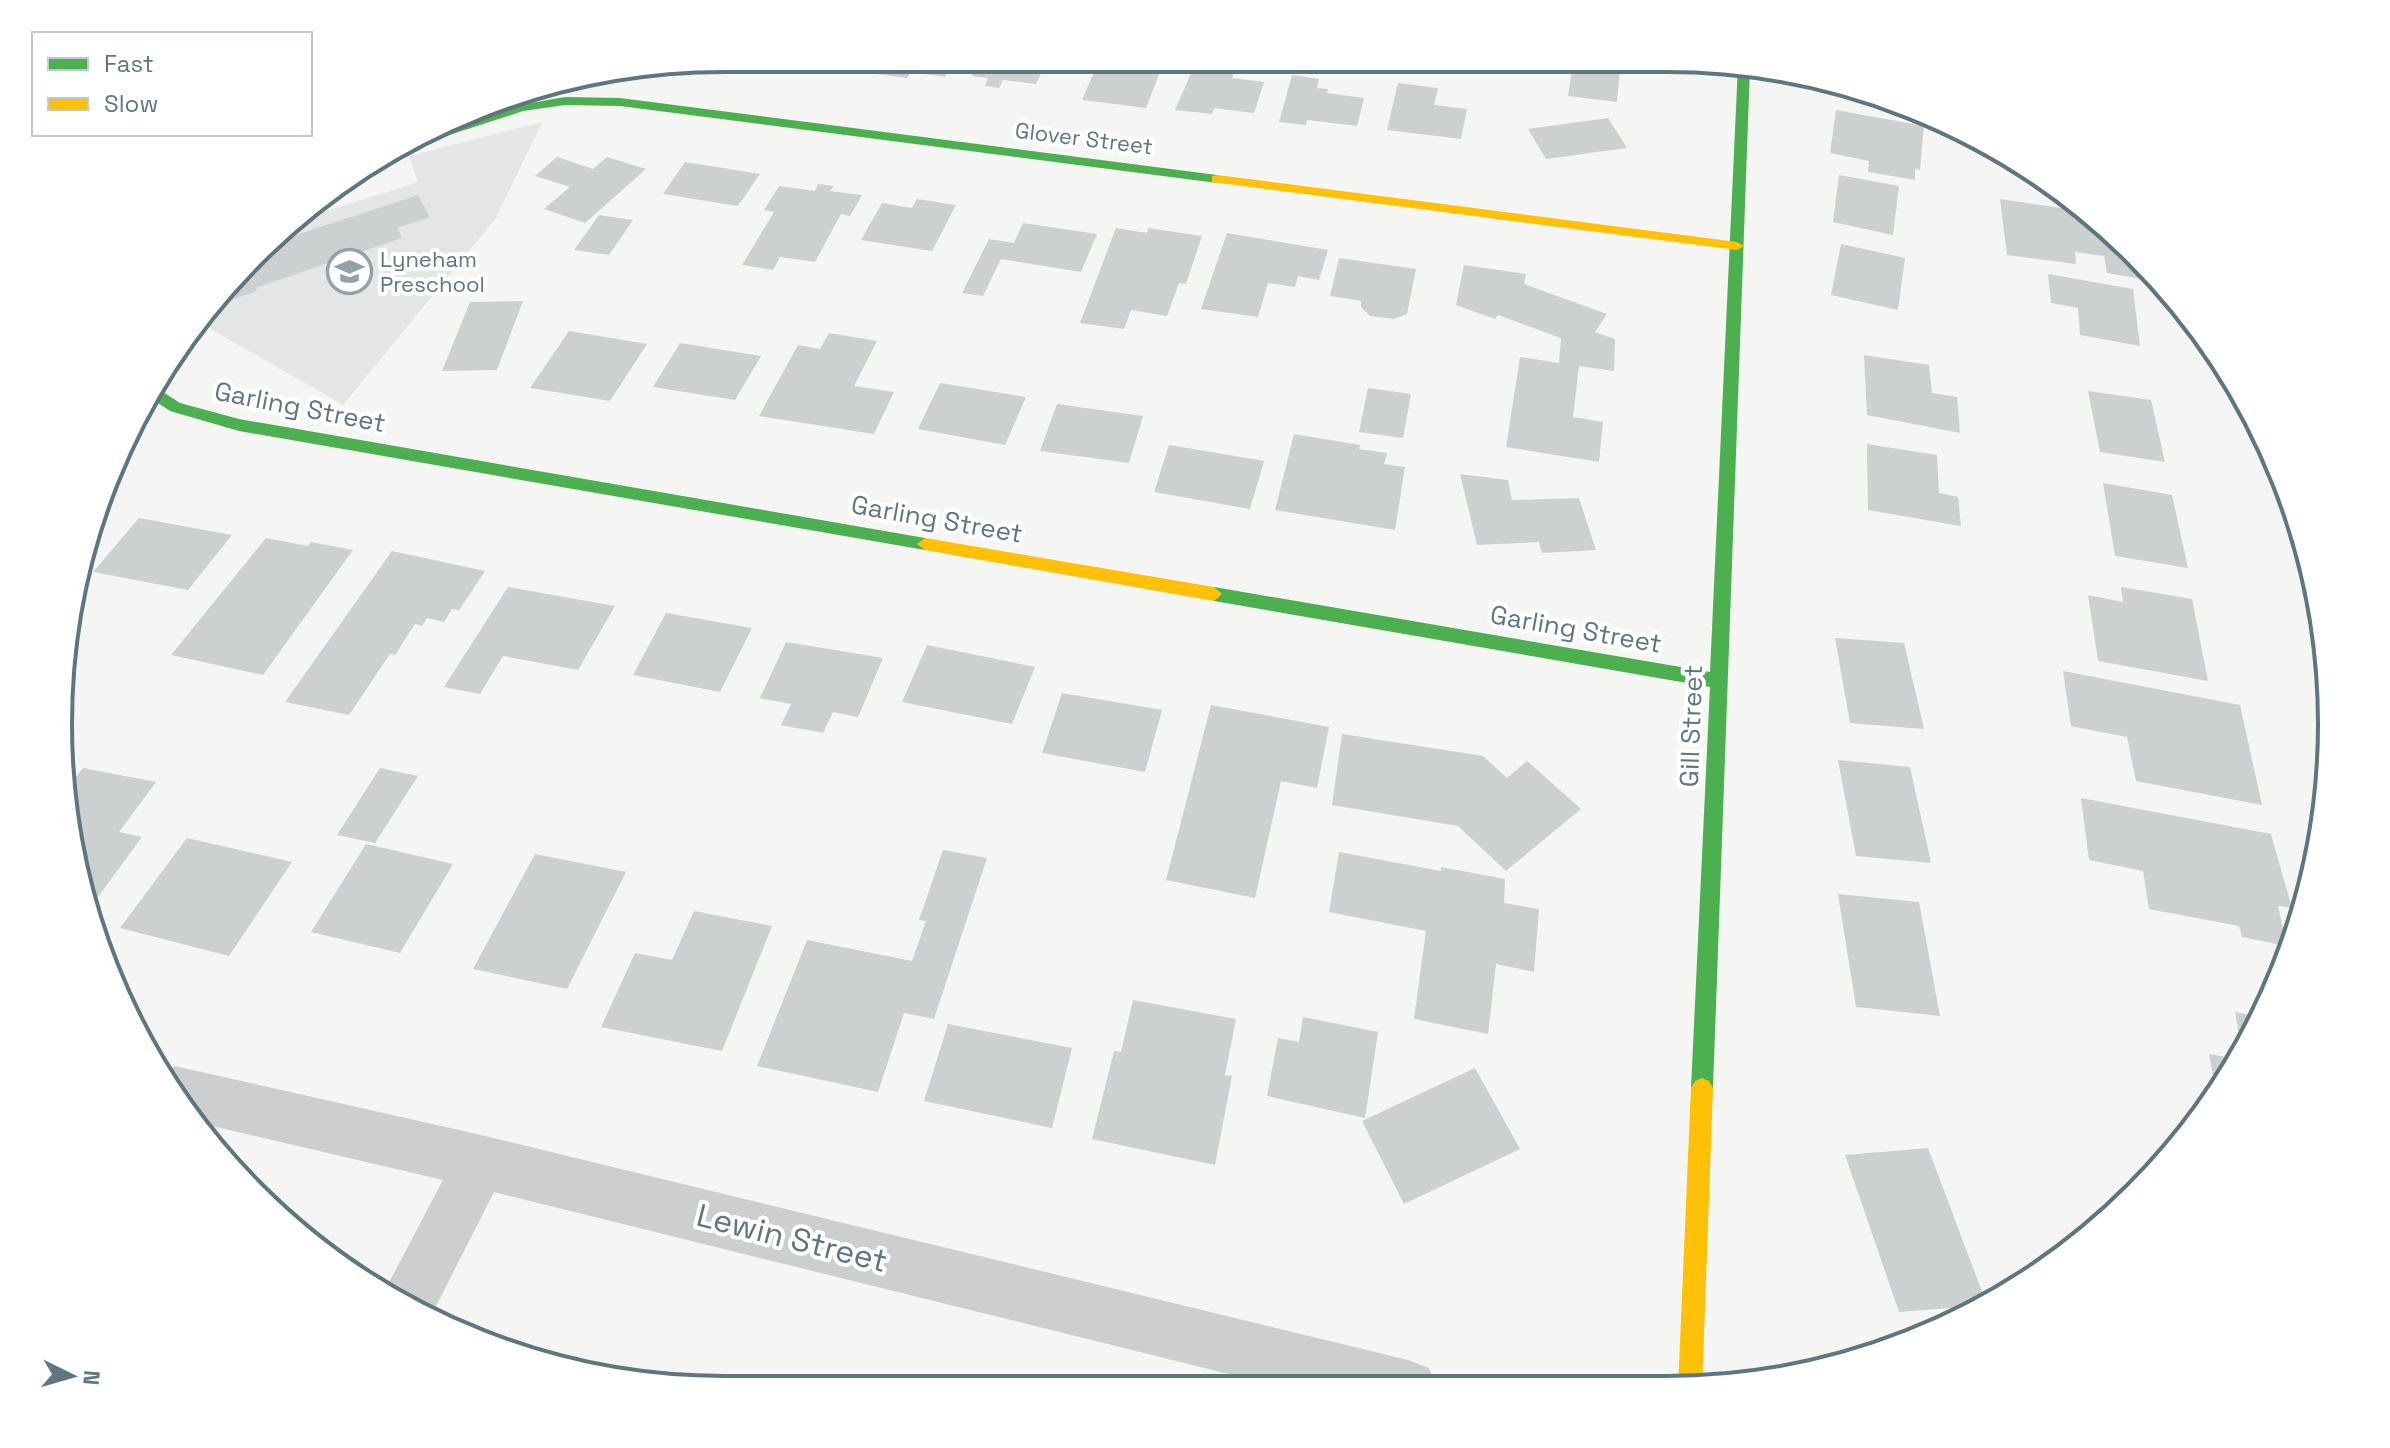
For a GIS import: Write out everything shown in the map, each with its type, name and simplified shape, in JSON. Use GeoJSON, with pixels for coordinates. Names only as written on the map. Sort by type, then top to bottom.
{"type":"FeatureCollection","features":[{"type":"Feature","properties":{"kind":"street","name":"Gill Street"},"geometry":{"type":"LineString","coordinates":[[1691,1375],[1744,77]]}},
{"type":"Feature","properties":{"kind":"street","name":"Glover Street"},"geometry":{"type":"LineString","coordinates":[[468,125],[521,108],[565,101],[620,102],[1737,246]]}},
{"type":"Feature","properties":{"kind":"street","name":"Garling Street"},"geometry":{"type":"LineString","coordinates":[[160,397],[175,407],[239,425],[1719,681]]}},
{"type":"Feature","properties":{"kind":"street","name":"Lewin Street"},"geometry":{"type":"LineString","coordinates":[[188,1095],[481,1162],[1355,1376]]}},
{"type":"Feature","properties":{"kind":"street"},"geometry":{"type":"LineString","coordinates":[[411,1296],[481,1162]]}},
{"type":"Feature","properties":{"kind":"shaded area","name":"Lyneham Preschool"},"geometry":{"type":"Polygon","coordinates":[[[542,122],[496,218],[343,405],[207,327],[263,263],[319,213],[418,182],[409,156],[542,122]]]}},
{"type":"Feature","properties":{"kind":"building"},"geometry":{"type":"Polygon","coordinates":[[[870,72],[911,72],[907,78],[870,72]]]}},
{"type":"Feature","properties":{"kind":"building"},"geometry":{"type":"Polygon","coordinates":[[[911,72],[948,72],[945,77],[911,72]]]}},
{"type":"Feature","properties":{"kind":"building"},"geometry":{"type":"Polygon","coordinates":[[[974,72],[1042,72],[1036,84],[1003,80],[999,88],[985,86],[988,78],[972,76],[974,72]]]}},
{"type":"Feature","properties":{"kind":"building"},"geometry":{"type":"Polygon","coordinates":[[[1094,72],[1160,72],[1146,108],[1082,100],[1094,72]]]}},
{"type":"Feature","properties":{"kind":"building"},"geometry":{"type":"Polygon","coordinates":[[[1192,72],[1234,72],[1232,78],[1264,82],[1254,113],[1214,108],[1212,114],[1175,110],[1192,72]]]}},
{"type":"Feature","properties":{"kind":"building"},"geometry":{"type":"Polygon","coordinates":[[[1572,72],[1620,72],[1617,102],[1568,96],[1572,72]]]}},
{"type":"Feature","properties":{"kind":"building"},"geometry":{"type":"Polygon","coordinates":[[[1292,75],[1319,79],[1317,88],[1328,89],[1327,93],[1364,98],[1357,126],[1307,120],[1306,125],[1279,122],[1292,75]]]}},
{"type":"Feature","properties":{"kind":"building"},"geometry":{"type":"Polygon","coordinates":[[[1398,83],[1438,88],[1434,105],[1467,109],[1461,139],[1387,130],[1398,83]]]}},
{"type":"Feature","properties":{"kind":"building"},"geometry":{"type":"Polygon","coordinates":[[[1836,110],[1924,126],[1920,170],[1915,169],[1915,180],[1868,172],[1869,161],[1830,153],[1836,110]]]}},
{"type":"Feature","properties":{"kind":"building"},"geometry":{"type":"Polygon","coordinates":[[[1608,118],[1627,148],[1546,159],[1528,129],[1608,118]]]}},
{"type":"Feature","properties":{"kind":"building"},"geometry":{"type":"Polygon","coordinates":[[[557,157],[593,169],[607,157],[646,169],[585,223],[544,209],[570,187],[535,176],[557,157]]]}},
{"type":"Feature","properties":{"kind":"building"},"geometry":{"type":"Polygon","coordinates":[[[685,162],[760,174],[738,206],[663,194],[685,162]]]}},
{"type":"Feature","properties":{"kind":"building"},"geometry":{"type":"Polygon","coordinates":[[[1839,175],[1899,186],[1893,235],[1833,222],[1839,175]]]}},
{"type":"Feature","properties":{"kind":"building"},"geometry":{"type":"Polygon","coordinates":[[[818,184],[834,186],[830,191],[862,195],[850,216],[841,214],[815,262],[780,257],[773,270],[742,265],[774,212],[764,210],[779,186],[815,191],[818,184]]]}},
{"type":"Feature","properties":{"kind":"building"},"geometry":{"type":"Polygon","coordinates":[[[418,195],[430,217],[397,228],[402,238],[255,288],[257,291],[228,301],[291,237],[418,195]]]}},
{"type":"Feature","properties":{"kind":"building"},"geometry":{"type":"Polygon","coordinates":[[[917,199],[956,205],[932,251],[861,240],[882,203],[912,208],[917,199]]]}},
{"type":"Feature","properties":{"kind":"building"},"geometry":{"type":"Polygon","coordinates":[[[2000,199],[2065,209],[2142,279],[2107,273],[2104,256],[2075,252],[2076,264],[2007,255],[2000,199]]]}},
{"type":"Feature","properties":{"kind":"building"},"geometry":{"type":"Polygon","coordinates":[[[599,215],[633,220],[609,255],[574,250],[599,215]]]}},
{"type":"Feature","properties":{"kind":"building"},"geometry":{"type":"Polygon","coordinates":[[[1023,223],[1097,234],[1081,272],[1001,259],[983,296],[962,293],[989,239],[1014,243],[1023,223]]]}},
{"type":"Feature","properties":{"kind":"building"},"geometry":{"type":"Polygon","coordinates":[[[1116,228],[1147,233],[1148,228],[1202,236],[1186,284],[1179,283],[1167,316],[1131,310],[1124,329],[1080,323],[1116,228]]]}},
{"type":"Feature","properties":{"kind":"building"},"geometry":{"type":"Polygon","coordinates":[[[1227,233],[1328,250],[1319,280],[1298,276],[1295,287],[1268,283],[1258,317],[1201,309],[1227,233]]]}},
{"type":"Feature","properties":{"kind":"building"},"geometry":{"type":"Polygon","coordinates":[[[1841,244],[1905,258],[1898,310],[1831,295],[1841,244]]]}},
{"type":"Feature","properties":{"kind":"building"},"geometry":{"type":"Polygon","coordinates":[[[1339,258],[1416,269],[1407,314],[1394,319],[1370,316],[1361,307],[1361,301],[1330,296],[1339,258]]]}},
{"type":"Feature","properties":{"kind":"building"},"geometry":{"type":"Polygon","coordinates":[[[1464,265],[1526,274],[1524,284],[1607,314],[1595,332],[1615,339],[1614,371],[1579,366],[1573,417],[1603,422],[1599,462],[1506,447],[1520,357],[1559,363],[1561,338],[1498,315],[1495,319],[1456,305],[1464,265]]]}},
{"type":"Feature","properties":{"kind":"building"},"geometry":{"type":"Polygon","coordinates":[[[2048,274],[2133,289],[2140,346],[2080,335],[2078,308],[2051,303],[2048,274]]]}},
{"type":"Feature","properties":{"kind":"building"},"geometry":{"type":"Polygon","coordinates":[[[523,301],[497,370],[442,371],[470,302],[523,301]]]}},
{"type":"Feature","properties":{"kind":"building"},"geometry":{"type":"Polygon","coordinates":[[[569,331],[647,344],[610,401],[530,388],[569,331]]]}},
{"type":"Feature","properties":{"kind":"building"},"geometry":{"type":"Polygon","coordinates":[[[829,333],[877,341],[854,386],[894,392],[874,434],[759,416],[798,345],[820,349],[829,333]]]}},
{"type":"Feature","properties":{"kind":"building"},"geometry":{"type":"Polygon","coordinates":[[[680,343],[761,356],[735,400],[653,387],[680,343]]]}},
{"type":"Feature","properties":{"kind":"building"},"geometry":{"type":"Polygon","coordinates":[[[1864,355],[1929,365],[1932,393],[1957,397],[1960,433],[1867,415],[1864,355]]]}},
{"type":"Feature","properties":{"kind":"building"},"geometry":{"type":"Polygon","coordinates":[[[940,383],[1026,397],[1005,445],[918,429],[940,383]]]}},
{"type":"Feature","properties":{"kind":"building"},"geometry":{"type":"Polygon","coordinates":[[[1368,388],[1411,394],[1403,438],[1359,432],[1368,388]]]}},
{"type":"Feature","properties":{"kind":"building"},"geometry":{"type":"Polygon","coordinates":[[[2088,391],[2151,400],[2165,462],[2100,452],[2088,391]]]}},
{"type":"Feature","properties":{"kind":"building"},"geometry":{"type":"Polygon","coordinates":[[[1057,404],[1143,416],[1129,463],[1040,451],[1057,404]]]}},
{"type":"Feature","properties":{"kind":"building"},"geometry":{"type":"Polygon","coordinates":[[[1294,434],[1360,445],[1359,449],[1387,453],[1384,464],[1405,467],[1395,530],[1275,510],[1294,434]]]}},
{"type":"Feature","properties":{"kind":"building"},"geometry":{"type":"Polygon","coordinates":[[[1867,444],[1937,455],[1939,493],[1958,497],[1961,526],[1868,510],[1867,444]]]}},
{"type":"Feature","properties":{"kind":"building"},"geometry":{"type":"Polygon","coordinates":[[[1169,445],[1264,461],[1250,509],[1154,492],[1169,445]]]}},
{"type":"Feature","properties":{"kind":"building"},"geometry":{"type":"Polygon","coordinates":[[[1460,474],[1508,480],[1512,500],[1579,498],[1596,550],[1542,553],[1539,542],[1477,545],[1460,474]]]}},
{"type":"Feature","properties":{"kind":"building"},"geometry":{"type":"Polygon","coordinates":[[[2103,483],[2172,495],[2188,568],[2115,556],[2103,483]]]}},
{"type":"Feature","properties":{"kind":"building"},"geometry":{"type":"Polygon","coordinates":[[[139,518],[232,535],[188,590],[93,572],[139,518]]]}},
{"type":"Feature","properties":{"kind":"building"},"geometry":{"type":"Polygon","coordinates":[[[266,538],[353,550],[263,675],[171,655],[266,538]]]}},
{"type":"Feature","properties":{"kind":"building"},"geometry":{"type":"Polygon","coordinates":[[[392,551],[485,571],[459,610],[452,609],[444,622],[427,618],[422,626],[415,624],[395,655],[390,654],[349,715],[285,702],[392,551]]]}},
{"type":"Feature","properties":{"kind":"building"},"geometry":{"type":"Polygon","coordinates":[[[508,587],[615,606],[578,670],[503,656],[480,694],[444,687],[508,587]]]}},
{"type":"Feature","properties":{"kind":"building"},"geometry":{"type":"Polygon","coordinates":[[[2121,587],[2192,599],[2208,681],[2098,661],[2088,595],[2123,602],[2121,587]]]}},
{"type":"Feature","properties":{"kind":"building"},"geometry":{"type":"Polygon","coordinates":[[[666,613],[752,628],[720,692],[633,675],[666,613]]]}},
{"type":"Feature","properties":{"kind":"building"},"geometry":{"type":"Polygon","coordinates":[[[1835,638],[1904,643],[1924,729],[1850,723],[1835,638]]]}},
{"type":"Feature","properties":{"kind":"building"},"geometry":{"type":"Polygon","coordinates":[[[786,642],[883,658],[858,717],[833,712],[823,733],[781,725],[791,704],[760,698],[786,642]]]}},
{"type":"Feature","properties":{"kind":"building"},"geometry":{"type":"Polygon","coordinates":[[[927,645],[1035,667],[1012,724],[902,702],[927,645]]]}},
{"type":"Feature","properties":{"kind":"building"},"geometry":{"type":"Polygon","coordinates":[[[2063,671],[2240,705],[2262,805],[2136,781],[2127,737],[2071,726],[2063,671]]]}},
{"type":"Feature","properties":{"kind":"building"},"geometry":{"type":"Polygon","coordinates":[[[1062,693],[1162,710],[1145,772],[1042,753],[1062,693]]]}},
{"type":"Feature","properties":{"kind":"building"},"geometry":{"type":"Polygon","coordinates":[[[1211,705],[1329,727],[1317,788],[1281,781],[1255,898],[1166,880],[1211,705]]]}},
{"type":"Feature","properties":{"kind":"building"},"geometry":{"type":"Polygon","coordinates":[[[1342,734],[1483,756],[1507,778],[1527,761],[1581,809],[1506,871],[1458,826],[1332,805],[1342,734]]]}},
{"type":"Feature","properties":{"kind":"building"},"geometry":{"type":"Polygon","coordinates":[[[1838,760],[1910,767],[1931,863],[1856,856],[1838,760]]]}},
{"type":"Feature","properties":{"kind":"building"},"geometry":{"type":"Polygon","coordinates":[[[83,768],[156,782],[119,832],[142,837],[96,899],[85,851],[74,779],[83,768]]]}},
{"type":"Feature","properties":{"kind":"building"},"geometry":{"type":"Polygon","coordinates":[[[380,768],[418,776],[375,843],[337,835],[380,768]]]}},
{"type":"Feature","properties":{"kind":"building"},"geometry":{"type":"Polygon","coordinates":[[[2081,798],[2271,834],[2292,907],[2278,906],[2284,932],[2279,944],[2242,937],[2239,926],[2149,909],[2143,871],[2089,860],[2081,798]]]}},
{"type":"Feature","properties":{"kind":"building"},"geometry":{"type":"Polygon","coordinates":[[[187,838],[292,862],[229,956],[120,928],[187,838]]]}},
{"type":"Feature","properties":{"kind":"building"},"geometry":{"type":"Polygon","coordinates":[[[366,844],[453,864],[400,953],[311,932],[366,844]]]}},
{"type":"Feature","properties":{"kind":"building"},"geometry":{"type":"Polygon","coordinates":[[[943,850],[987,858],[934,1019],[904,1013],[878,1092],[757,1066],[807,940],[912,961],[926,921],[919,920],[943,850]]]}},
{"type":"Feature","properties":{"kind":"building"},"geometry":{"type":"Polygon","coordinates":[[[1339,852],[1505,879],[1504,903],[1539,909],[1534,972],[1496,964],[1488,1034],[1414,1019],[1426,931],[1329,912],[1339,852]]]}},
{"type":"Feature","properties":{"kind":"building"},"geometry":{"type":"Polygon","coordinates":[[[535,854],[626,872],[567,989],[473,969],[535,854]]]}},
{"type":"Feature","properties":{"kind":"building"},"geometry":{"type":"Polygon","coordinates":[[[1838,894],[1919,902],[1940,1016],[1856,1007],[1838,894]]]}},
{"type":"Feature","properties":{"kind":"building"},"geometry":{"type":"Polygon","coordinates":[[[694,911],[772,926],[722,1051],[601,1027],[635,953],[672,960],[694,911]]]}},
{"type":"Feature","properties":{"kind":"building"},"geometry":{"type":"Polygon","coordinates":[[[1133,1000],[1236,1019],[1225,1075],[1232,1076],[1215,1165],[1092,1139],[1114,1051],[1121,1052],[1133,1000]]]}},
{"type":"Feature","properties":{"kind":"building"},"geometry":{"type":"Polygon","coordinates":[[[2235,1012],[2250,1015],[2239,1035],[2235,1012]]]}},
{"type":"Feature","properties":{"kind":"building"},"geometry":{"type":"Polygon","coordinates":[[[1303,1017],[1378,1032],[1365,1118],[1267,1096],[1278,1038],[1299,1042],[1303,1017]]]}},
{"type":"Feature","properties":{"kind":"building"},"geometry":{"type":"Polygon","coordinates":[[[948,1024],[1072,1048],[1052,1128],[924,1101],[948,1024]]]}},
{"type":"Feature","properties":{"kind":"building"},"geometry":{"type":"Polygon","coordinates":[[[2209,1054],[2227,1057],[2213,1078],[2209,1054]]]}},
{"type":"Feature","properties":{"kind":"building"},"geometry":{"type":"Polygon","coordinates":[[[1475,1068],[1520,1149],[1404,1204],[1362,1121],[1475,1068]]]}},
{"type":"Feature","properties":{"kind":"building"},"geometry":{"type":"Polygon","coordinates":[[[1928,1148],[1983,1294],[1957,1307],[1899,1312],[1845,1155],[1928,1148]]]}},
{"type":"Feature","properties":{"kind":"traffic: fast"},"geometry":{"type":"LineString","coordinates":[[1702,1088],[1744,77]]}},
{"type":"Feature","properties":{"kind":"traffic: fast"},"geometry":{"type":"LineString","coordinates":[[468,125],[521,108],[565,101],[620,102],[1217,179]]}},
{"type":"Feature","properties":{"kind":"traffic: fast"},"geometry":{"type":"LineString","coordinates":[[160,397],[175,407],[239,425],[925,544]]}},
{"type":"Feature","properties":{"kind":"traffic: fast"},"geometry":{"type":"LineString","coordinates":[[1214,594],[1719,681]]}},
{"type":"Feature","properties":{"kind":"traffic: slow"},"geometry":{"type":"LineString","coordinates":[[1217,179],[1737,246]]}},
{"type":"Feature","properties":{"kind":"traffic: slow"},"geometry":{"type":"LineString","coordinates":[[925,544],[1214,594]]}},
{"type":"Feature","properties":{"kind":"traffic: slow"},"geometry":{"type":"LineString","coordinates":[[1691,1375],[1702,1088]]}},
{"type":"Feature","properties":{"kind":"place","name":"Lyneham Preschool"},"geometry":{"type":"Point","coordinates":[349,272]}}]}
